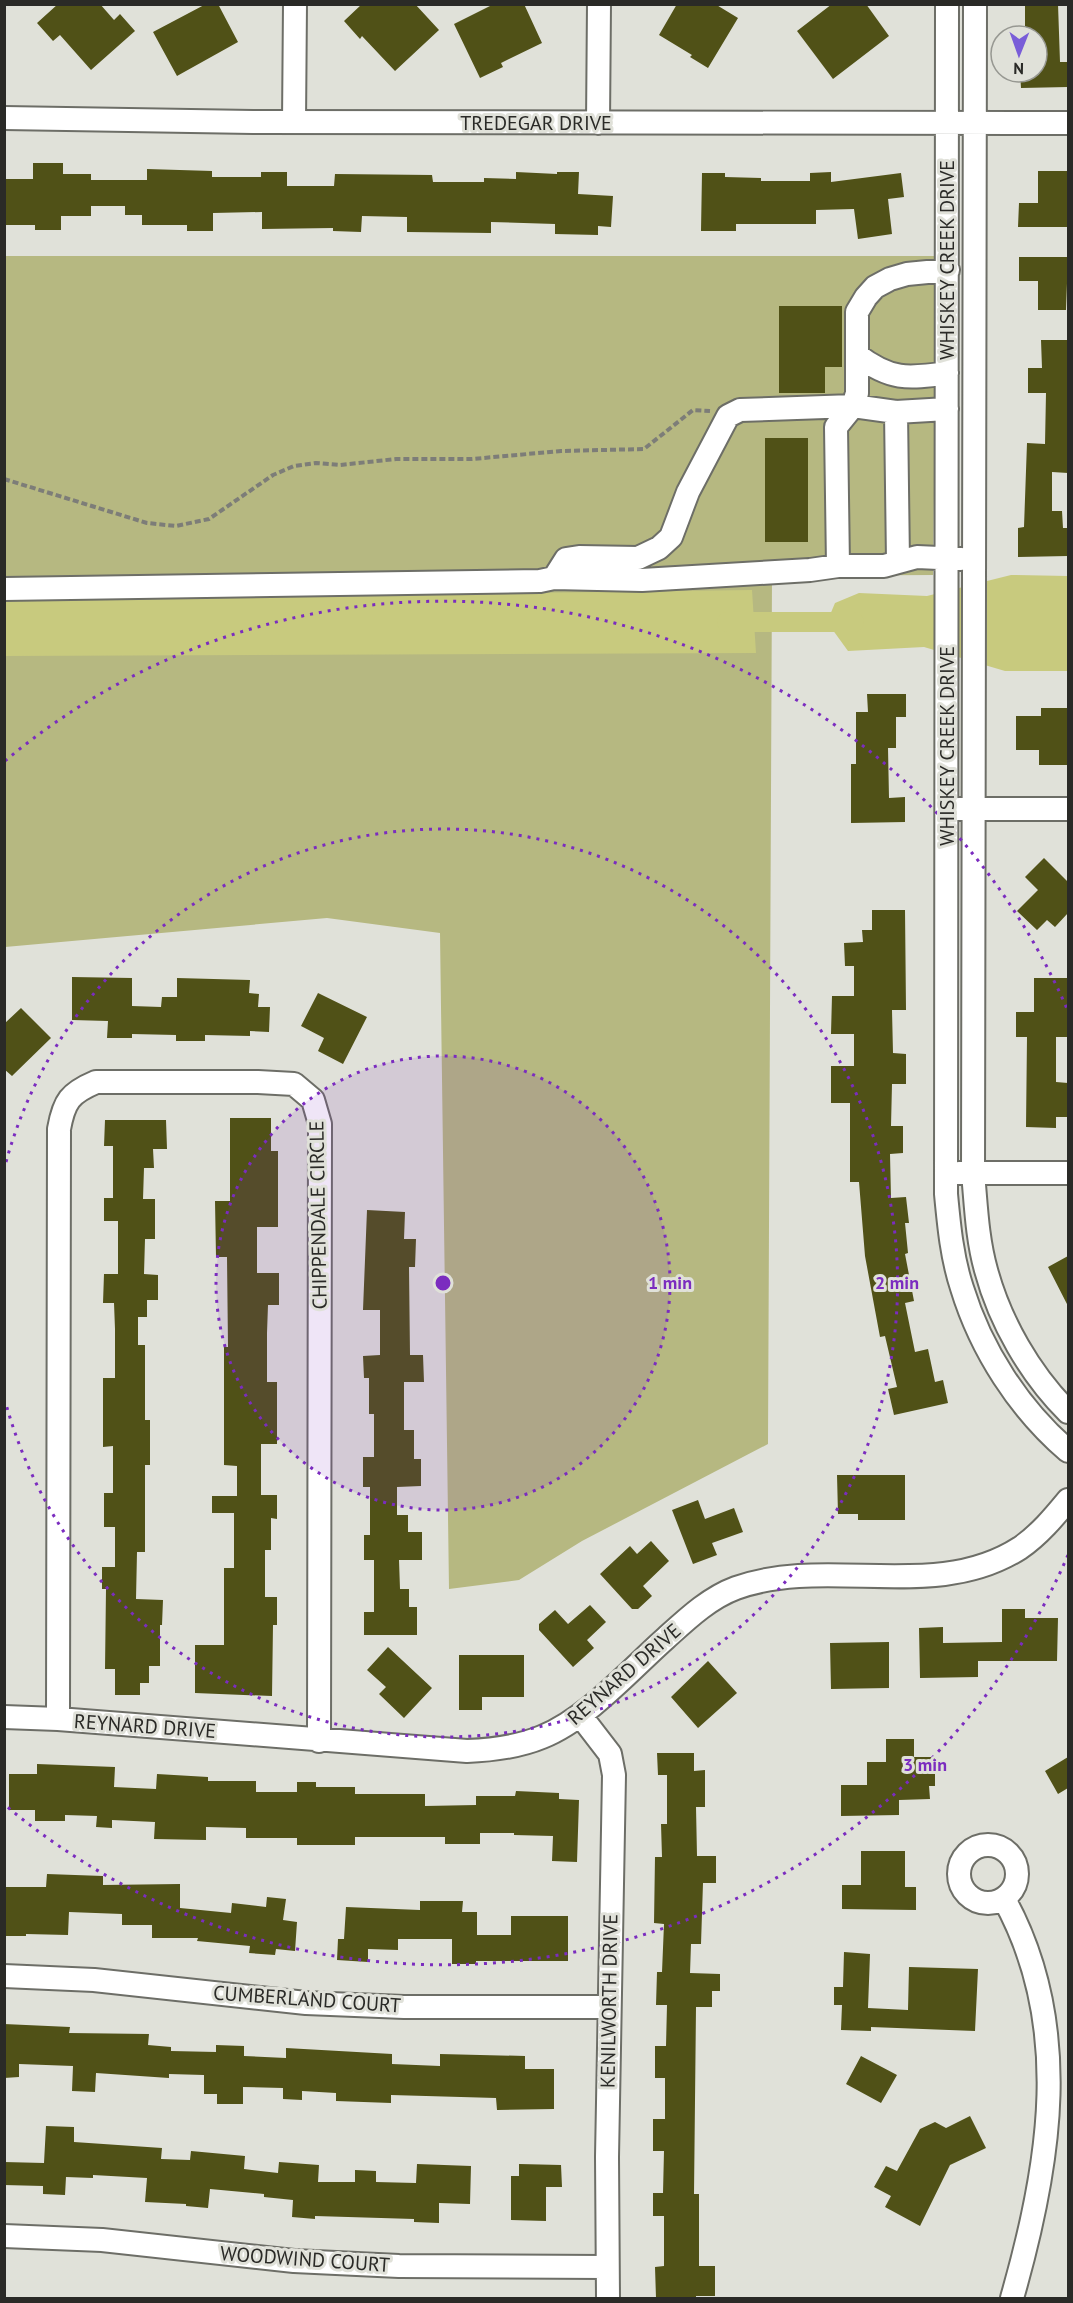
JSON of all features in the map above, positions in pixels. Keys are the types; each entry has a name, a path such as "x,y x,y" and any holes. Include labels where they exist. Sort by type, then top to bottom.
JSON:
{"street":[{"path":"294,122 295,4"},
{"path":"598,123 599,4"},
{"name":"WHISKEY CREEK DRIVE","path":"947,4 946,1173 951,1242 962,1288 980,1334 1017,1396 1068,1451"},
{"name":"WHISKEY CREEK DRIVE","path":"975,4 973,1173 977,1222 986,1269 1000,1310 1031,1368 1068,1412"},
{"name":"TREDEGAR DRIVE","path":"4,118 294,122 1068,123"},
{"path":"838,566 836,427 853,406 856,393 857,312 875,287 890,279 907,274 948,270"},
{"path":"857,355 886,373 920,377 947,373"},
{"path":"554,578 566,559 579,557 638,558 659,548 671,537 688,492 728,416 735,412 853,406 896,412 947,409"},
{"path":"896,412 898,562"},
{"path":"4,589 519,581 554,578 642,580 810,570 838,566 884,566 917,557 947,567 975,567"},
{"path":"947,810 1068,809"},
{"name":"CHIPPENDALE CIRCLE","path":"58,1719 59,1129 63,1107 77,1091 96,1082 294,1084 313,1100 320,1124 319,1741"},
{"path":"946,1173 1068,1173"},
{"name":"REYNARD DRIVE","path":"4,1717 58,1719 467,1752 494,1750 543,1736 580,1715 685,1621 708,1603 734,1589 785,1577 810,1575 923,1576 976,1568 1021,1547 1039,1532 1068,1500"},
{"name":"KENILWORTH DRIVE","path":"580,1715 610,1754 614,1775 606,2267 608,2298"},
{"path":"1004,1899 1025,1930 1039,1960 1063,2054 1054,2136 1016,2298"},
{"name":"CUMBERLAND COURT","path":"4,1976 94,1980 317,2003 404,2007 609,2007"},
{"name":"WOODWIND COURT","path":"4,2236 102,2240 294,2261 399,2266 606,2267"}],"path":[{"path":"4,479 147,523 176,526 209,519 273,475 294,466 316,463 340,465 396,459 472,459 561,451 644,449 693,410 735,412"}],"shaded area":[{"path":"5,256 937,256 933,575 772,576 768,1444 582,1541 519,1580 449,1589 440,933 327,918 5,947"},
{"path":"1011,575 1068,576 1068,671 1005,671 924,647 848,651 827,622 835,603 859,593 927,596"},
{"path":"752,590 756,653 5,656 4,600"}],"building":[{"path":"58,4 100,4 114,20 120,14 135,31 91,70 60,35 53,41 37,23"},
{"path":"206,4 218,4 238,42 177,76 153,32"},
{"path":"362,4 415,4 439,30 395,71 362,36 360,39 344,21"},
{"path":"494,4 524,4 542,43 501,63 503,67 480,78 454,24"},
{"path":"677,4 715,4 738,18 708,68 690,57 692,55 659,35"},
{"path":"832,4 866,4 889,36 833,79 797,31"},
{"path":"1025,4 1058,4 1060,62 1068,62 1068,87 1021,88 1021,84 1049,84 1049,24 1025,24"},
{"path":"33,163 63,163 63,174 91,174 91,180 147,180 147,169 212,171 212,177 261,177 261,172 287,172 287,186 334,186 335,174 432,175 433,182 484,182 484,178 516,179 516,172 557,174 557,172 579,172 578,194 613,196 611,227 598,226 598,235 555,234 555,224 491,222 491,233 407,232 407,217 362,216 361,232 333,231 333,228 262,229 262,212 213,213 213,231 187,231 187,225 142,225 142,215 125,215 125,206 91,206 91,216 61,216 61,230 35,230 35,225 4,225 4,179 33,179"},
{"path":"1038,171 1068,171 1068,227 1018,227 1019,203 1038,203"},
{"path":"831,172 831,182 901,173 904,197 888,199 892,234 858,239 854,209 816,210 816,224 736,224 736,231 701,231 702,173 725,173 725,177 761,178 761,181 810,181 810,173"},
{"path":"1019,257 1068,257 1066,310 1038,310 1038,281 1019,281"},
{"path":"779,306 842,306 842,367 825,367 825,393 779,393"},
{"path":"1041,340 1068,340 1068,473 1052,472 1052,511 1062,511 1063,528 1068,528 1068,556 1018,557 1018,528 1024,527 1027,443 1045,444 1046,393 1028,393 1028,368 1042,368"},
{"path":"765,438 808,438 808,542 765,542"},
{"path":"867,694 906,694 906,717 896,717 896,748 888,748 889,798 905,797 905,822 851,823 851,764 856,764 856,712 868,712"},
{"path":"1041,708 1068,708 1068,765 1039,765 1039,750 1016,750 1016,716 1041,716"},
{"path":"1044,858 1068,882 1068,913 1055,927 1047,920 1037,930 1017,911 1038,890 1025,877"},
{"path":"872,910 905,910 906,1010 892,1010 893,1053 906,1054 906,1084 892,1084 891,1126 903,1126 903,1153 890,1154 891,1198 906,1197 909,1223 905,1223 908,1253 905,1254 914,1301 905,1303 915,1352 928,1349 935,1382 943,1380 948,1403 894,1415 888,1389 897,1387 885,1336 880,1337 865,1256 859,1182 850,1182 850,1103 831,1103 831,1066 854,1066 854,1034 831,1034 832,996 854,996 854,966 845,966 844,943 863,942 862,930 872,930"},
{"path":"72,977 132,978 132,1006 161,1007 162,997 177,997 177,978 250,980 249,993 259,994 258,1007 270,1007 269,1032 250,1031 250,1036 205,1035 205,1041 176,1041 176,1035 132,1034 132,1038 107,1038 108,1021 72,1020"},
{"path":"1034,978 1068,978 1068,1037 1056,1037 1056,1082 1068,1083 1068,1117 1056,1117 1056,1128 1026,1127 1027,1037 1016,1037 1016,1012 1034,1012"},
{"path":"318,993 367,1017 343,1064 318,1051 324,1038 301,1026"},
{"path":"21,1008 51,1038 12,1076 4,1069 4,1024"},
{"path":"230,1118 271,1118 271,1151 278,1151 278,1227 257,1227 257,1273 279,1273 279,1305 268,1305 267,1333 267,1382 277,1382 277,1444 261,1444 261,1495 277,1495 277,1519 271,1518 271,1550 265,1550 265,1597 277,1597 277,1625 273,1625 272,1696 195,1693 195,1645 224,1645 224,1568 234,1568 234,1513 212,1513 212,1496 237,1496 237,1466 224,1465 224,1347 228,1347 227,1257 216,1257 215,1201 230,1201"},
{"path":"105,1120 166,1120 167,1149 153,1149 154,1168 144,1168 143,1199 155,1199 155,1239 145,1239 144,1274 158,1275 158,1300 147,1300 147,1317 138,1317 138,1345 145,1345 145,1420 150,1420 150,1465 145,1465 145,1552 137,1552 136,1599 163,1600 162,1625 160,1625 160,1666 149,1666 149,1683 140,1683 140,1695 115,1695 115,1669 105,1669 106,1589 102,1589 102,1567 115,1567 115,1527 104,1527 104,1493 113,1493 113,1446 103,1447 103,1378 115,1378 115,1329 114,1303 103,1303 104,1274 118,1274 118,1221 104,1221 104,1198 113,1198 113,1146 104,1146"},
{"path":"367,1210 405,1212 404,1239 416,1239 415,1267 409,1267 410,1355 423,1355 424,1382 404,1382 404,1430 414,1430 414,1459 421,1459 421,1486 397,1487 397,1515 408,1515 408,1532 422,1532 422,1560 399,1560 400,1589 409,1589 409,1607 417,1607 417,1635 364,1635 364,1612 374,1612 374,1560 364,1560 364,1535 370,1535 370,1487 363,1487 363,1457 374,1457 374,1414 369,1414 369,1378 364,1378 363,1356 380,1355 380,1310 363,1310"},
{"path":"1068,1256 1068,1306 1048,1267"},
{"path":"837,1475 905,1475 905,1520 858,1520 858,1514 838,1514"},
{"path":"698,1500 705,1519 734,1508 743,1532 712,1543 717,1555 693,1564 672,1510"},
{"path":"651,1541 669,1561 643,1586 652,1596 638,1609 632,1609 600,1574 630,1546 637,1554"},
{"path":"590,1605 606,1622 587,1640 594,1648 573,1667 539,1630 539,1624 555,1610 568,1624"},
{"path":"1002,1609 1025,1609 1025,1618 1058,1618 1057,1661 978,1661 978,1677 920,1678 919,1628 943,1627 943,1643 1002,1642"},
{"path":"889,1642 889,1688 831,1689 830,1643"},
{"path":"388,1647 432,1688 404,1718 379,1694 386,1687 367,1670"},
{"path":"459,1655 524,1655 524,1697 482,1697 482,1710 459,1710"},
{"path":"708,1661 737,1693 698,1728 671,1697"},
{"path":"886,1739 914,1739 914,1757 935,1757 935,1786 929,1786 930,1799 899,1800 899,1815 841,1816 841,1785 867,1785 867,1762 886,1762"},
{"path":"657,1753 694,1753 694,1771 705,1770 705,1807 696,1807 697,1856 716,1856 716,1883 703,1883 701,1944 691,1944 690,1973 720,1974 720,1991 712,1991 712,2007 696,2007 694,2194 699,2194 699,2266 715,2266 715,2296 696,2296 696,2298 656,2298 655,2267 664,2266 664,2216 653,2216 653,2193 663,2193 664,2151 653,2151 653,2119 665,2119 665,2078 655,2078 655,2046 666,2046 667,2005 656,2005 657,1972 662,1972 664,1924 654,1923 655,1857 662,1857 661,1824 667,1824 667,1775 658,1775"},
{"path":"1068,1757 1068,1788 1058,1794 1045,1771"},
{"path":"37,1764 115,1767 114,1787 156,1789 157,1774 208,1777 208,1781 256,1781 256,1792 297,1792 297,1782 316,1782 316,1787 355,1787 355,1794 425,1794 425,1806 476,1805 476,1796 515,1796 516,1791 559,1793 559,1799 579,1800 577,1862 552,1861 553,1836 514,1835 514,1833 480,1833 480,1844 445,1844 445,1837 355,1837 355,1845 297,1845 297,1838 246,1838 246,1828 206,1827 206,1840 154,1839 155,1822 112,1820 112,1828 96,1827 97,1816 65,1815 65,1821 35,1821 35,1810 9,1810 9,1774 37,1774"},
{"path":"861,1851 905,1851 905,1887 916,1887 916,1910 842,1909 842,1885 861,1885"},
{"path":"47,1874 103,1876 103,1885 180,1884 180,1908 231,1913 232,1903 266,1907 267,1897 286,1899 283,1920 297,1922 295,1951 276,1949 275,1955 249,1953 250,1946 197,1941 198,1938 152,1938 152,1925 122,1925 122,1914 69,1912 68,1935 4,1936 4,1887 46,1887"},
{"path":"420,1901 463,1901 462,1912 477,1912 477,1935 511,1935 511,1916 568,1916 568,1961 476,1961 476,1964 452,1964 452,1939 398,1939 398,1950 368,1949 368,1962 337,1960 338,1939 344,1939 346,1907 420,1910"},
{"path":"844,1952 870,1954 868,2008 908,2010 909,1967 978,1969 975,2031 871,2027 871,2031 841,2030 842,2005 834,2005 834,1987 843,1987"},
{"path":"4,2024 70,2027 69,2033 149,2034 148,2045 171,2047 171,2051 216,2052 216,2045 244,2046 244,2056 286,2058 286,2048 392,2054 392,2064 440,2066 440,2054 525,2056 525,2069 554,2069 554,2109 497,2110 496,2098 391,2095 391,2103 336,2101 336,2093 302,2091 302,2100 283,2099 283,2088 243,2087 243,2104 217,2104 217,2094 204,2094 204,2075 169,2074 169,2078 96,2073 95,2092 72,2091 73,2066 19,2064 19,2077 4,2078"},
{"path":"861,2056 897,2075 881,2103 846,2084"},
{"path":"970,2116 986,2148 950,2165 920,2226 885,2207 891,2196 874,2187 886,2166 897,2171 920,2129 935,2122 946,2128"},
{"path":"46,2126 74,2127 74,2142 162,2148 161,2159 190,2160 191,2151 245,2156 244,2169 278,2173 279,2162 319,2165 318,2182 355,2182 355,2170 376,2171 376,2182 416,2183 417,2164 471,2166 470,2204 439,2203 439,2223 414,2222 414,2219 315,2216 315,2219 292,2217 293,2200 264,2197 264,2194 210,2189 208,2208 186,2206 186,2204 145,2202 147,2178 93,2175 93,2178 66,2177 65,2195 43,2194 43,2186 4,2185 4,2162 44,2163"},
{"path":"519,2164 561,2165 562,2187 546,2187 546,2221 511,2220 511,2176 519,2176"}],"waterway":[{"path":"727,622 854,622"}]}
